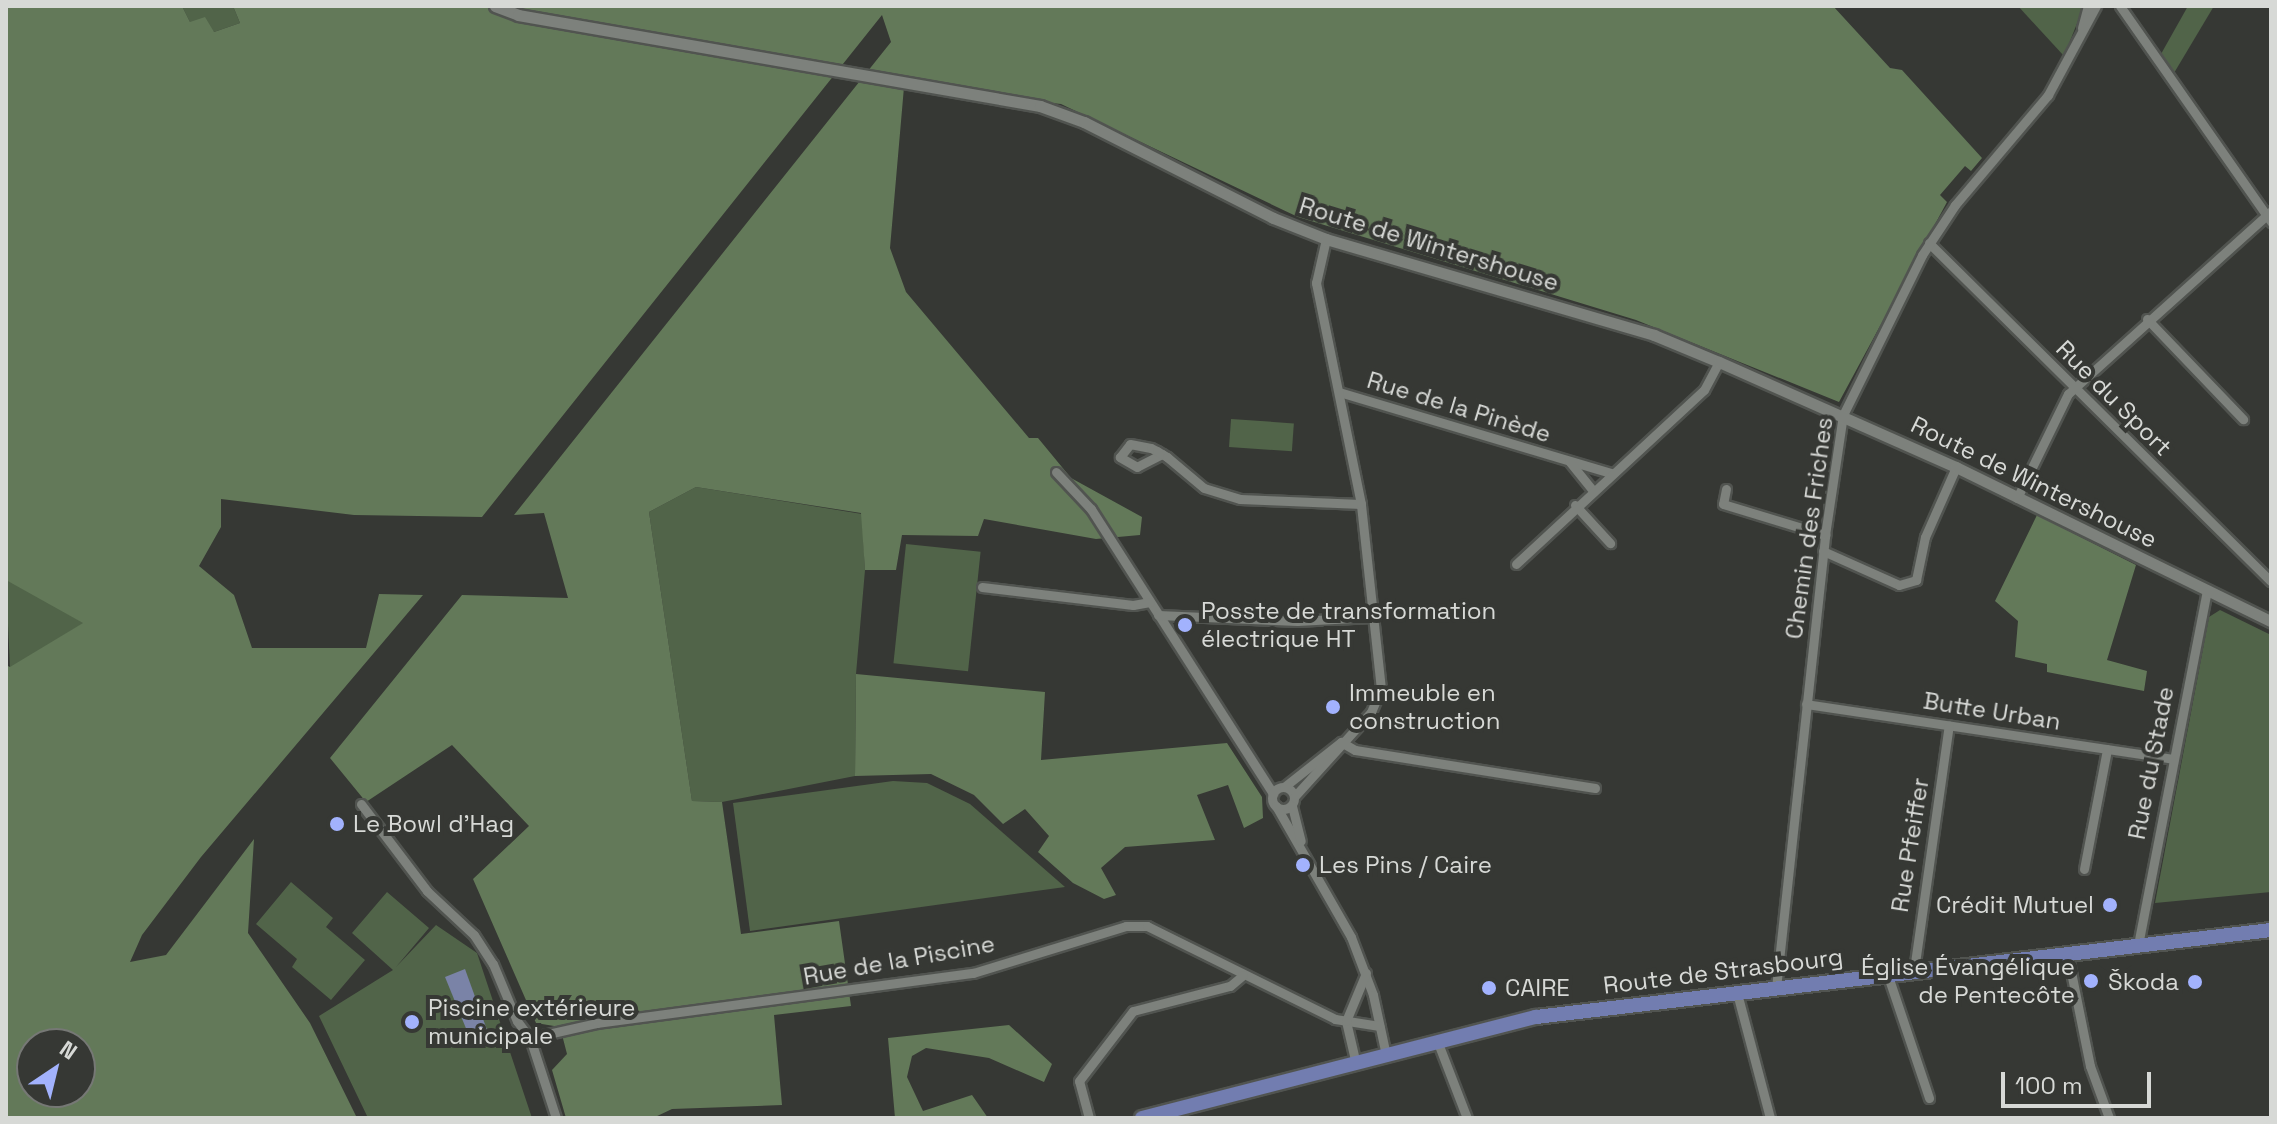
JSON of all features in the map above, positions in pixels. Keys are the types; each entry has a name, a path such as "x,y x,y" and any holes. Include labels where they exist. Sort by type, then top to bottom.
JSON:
{"main road":[{"name":"Route de Strasbourg","path":"1142,1118 1536,1017 1887,973 2271,930"}],"street":[{"name":"Route de Wintershouse","path":"495,6 518,15 1040,106 1084,122 1273,218 1326,239 1654,335 1719,362 1956,467 2271,621"},
{"name":"Chemin des Friches","path":"2075,46 2088,6"},
{"name":"Chemin des Friches","path":"1776,988 1823,551 1843,415 1929,243 2048,95 2096,6"},
{"path":"2112,6 2130,21"},
{"path":"2017,498 2075,388 2147,319 2269,216 2120,6"},
{"path":"1276,806 1293,801 1344,738 1375,706 1381,689 1361,504 1316,283 1326,239"},
{"name":"Rue du Sport","path":"1929,243 2271,581"},
{"path":"2147,319 2243,419"},
{"path":"1516,564 1592,489 1704,390 1719,362"},
{"name":"Rue de la Pinède","path":"1339,392 1611,473"},
{"path":"1162,454 1220,494 1273,503 1361,504"},
{"name":"Rue de la Pinède","path":"1569,461 1592,489"},
{"path":"1823,551 1899,585 1916,580 1925,537 1956,467"},
{"path":"1056,472 1091,509 1252,766 1293,801 1307,856"},
{"path":"1726,489 1723,504 1825,535"},
{"path":"1575,505 1610,543"},
{"path":"982,587 1133,605 1150,602"},
{"name":"Rue du Stade","path":"2138,945 2207,590"},
{"path":"1158,615 1297,621 1372,617"},
{"name":"Butte Urban","path":"1806,704 2172,759"},
{"name":"Rue Pfeiffer","path":"1914,970 1949,725"},
{"path":"1344,738 1383,754 1595,788"},
{"path":"1344,738 1279,789 1276,806 1307,856 1366,973 1386,1055"},
{"path":"2084,869 2107,749"},
{"path":"361,804 427,891 474,935 530,1038 556,1118"},
{"name":"Rue de la Piscine","path":"530,1038 597,1023 973,973 1126,926 1147,926 1243,975 1346,1021 1379,1026"},
{"path":"2067,952 2090,1066 2109,1118"},
{"path":"1356,1064 1346,1021 1366,973"},
{"path":"1887,973 1929,1098"},
{"path":"1089,1118 1079,1081 1133,1011 1230,986 1243,975"},
{"path":"1737,993 1770,1118"},
{"path":"1438,1043 1467,1118"}],"green space":[{"path":"6,6 182,6 190,22 205,17 214,32 240,23 233,6 1833,6 1890,68 1902,70 1982,158 1971,171 1965,166 1940,195 1947,202 1839,402 1636,320 1298,217 1061,104 904,87 890,248 906,292 1029,438 1038,438 1071,478 1142,517 1140,535 1096,539 984,519 978,536 902,535 896,570 865,570 861,513 696,487 649,512 692,801 722,802 741,934 839,921 851,1006 774,1015 782,1105 672,1109 653,1118 566,1118 552,1070 567,1054 560,1027 536,1023 473,879 529,826 452,745 366,802 330,758 462,595 568,598 544,513 514,515 891,42 882,15 482,517 354,515 221,499 221,527 199,566 234,595 252,648 366,648 379,594 423,595 201,857 142,935 130,962 166,955 254,839 248,933 310,1023 357,1118 6,1118 6,665 10,667 83,623 6,580"},
{"path":"182,6 233,6 240,23 214,32 190,22"},
{"path":"2018,6 2084,6 2064,56"},
{"path":"2188,6 2214,6 2174,73 2161,54"},
{"path":"1231,419 1294,423 1292,451 1229,447"},
{"path":"696,487 862,514 865,570 856,674 855,776 722,802 692,801 649,512"},
{"path":"2037,515 2136,565 2107,660 2147,671 2144,691 2047,672 2047,664 2015,657 2018,621 1995,601"},
{"path":"906,544 981,552 968,671 893,663"},
{"path":"6,580 14,583 84,623 10,668"},
{"path":"2220,610 2271,635 2271,892 2155,903 2209,617"},
{"path":"856,674 1045,692 1041,760 1227,743 1262,797 1263,818 1244,828 1228,785 1197,795 1215,840 1125,847 1101,868 1116,895 1104,899 1073,883 1038,852 1049,836 1025,809 1003,824 974,795 931,774 855,776"},
{"path":"893,781 927,783 970,804 1065,887 750,931 733,803"},
{"path":"291,882 333,918 326,927 365,960 331,1000 292,967 297,959 256,924"},
{"name":"Piscine extérieure municipale","path":"387,892 429,928 396,967 436,925 477,953 532,1118 368,1118 319,1016 393,970 352,933"},
{"path":"1009,1025 1052,1064 1044,1082 989,1058 926,1048 912,1056 907,1077 923,1111 972,1095 988,1118 895,1118 888,1038"}],"water":[{"path":"465,969 491,1041 474,1048 445,977"}],"place":[{"name":"Posste de transformation électrique HT","path":"1185,625"},
{"name":"Immeuble en construction","path":"1333,707"},
{"name":"Le Bowl d'Hag","path":"337,824"},
{"name":"Les Pins / Caire","path":"1303,865"},
{"name":"Crédit Mutuel","path":"2110,905"},
{"name":"Église Évangélique de Pentecôte","path":"2091,981"},
{"name":"Škoda","path":"2195,982"},
{"name":"CAIRE","path":"1489,988"},
{"name":"Piscine extérieure municipale","path":"412,1022"}]}
